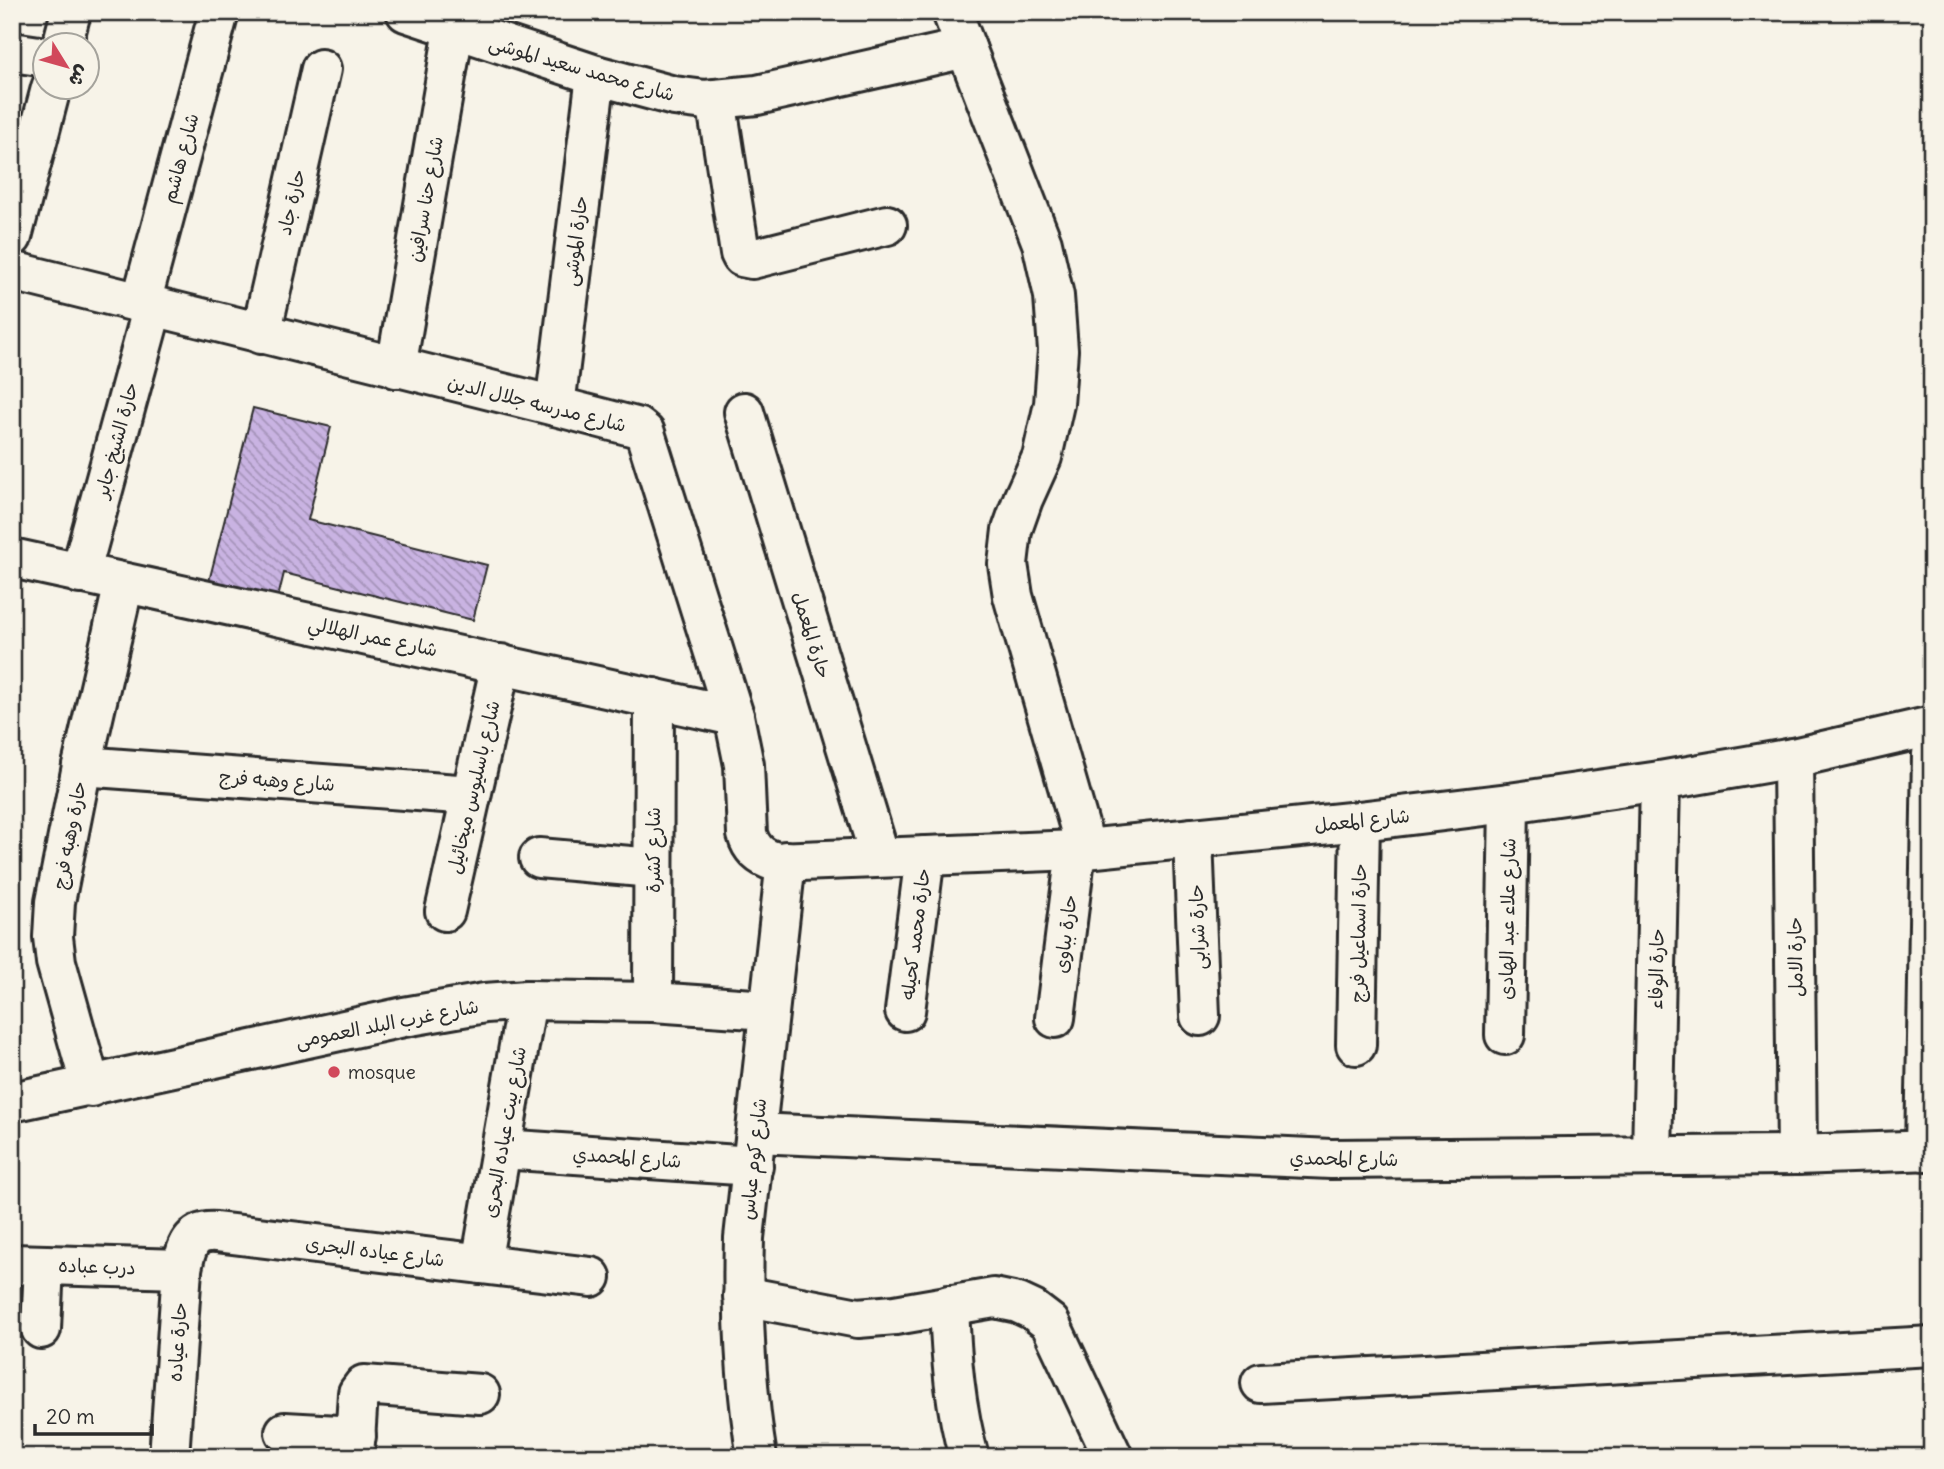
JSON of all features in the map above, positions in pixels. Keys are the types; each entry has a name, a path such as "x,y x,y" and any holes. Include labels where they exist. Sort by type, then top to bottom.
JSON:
{"street":[{"path":"66,32 71,12"},
{"name":"شارع هاشم","path":"147,304 219,12"},
{"path":"952,12 1042,243 1054,296 1058,350 1054,404 1042,457 1012,530 1008,564 1013,596 1081,849"},
{"name":"شارع محمد سعيد الموشى","path":"429,18 596,75 674,96 716,99 757,96 966,48"},
{"name":"شارع حنا سرافين","path":"396,368 429,18"},
{"path":"12,52 32,55"},
{"name":"حارة جاد","path":"261,334 321,69"},
{"name":"حارة الموشى","path":"555,406 596,75"},
{"path":"716,99 742,257 752,259 887,225"},
{"path":"12,237 47,102"},
{"name":"شارع مدرسه جلال الدين","path":"12,271 639,428 645,433 734,716 744,765 747,834 750,844 765,859 786,861"},
{"name":"حارة الشيخ جابر","path":"80,574 147,304"},
{"name":"حارة المعمل","path":"744,412 880,857"},
{"name":"شارع عمر الهلالي","path":"12,558 734,716"},
{"name":"حارة وهبه فرج","path":"91,1087 56,962 53,937 55,902 82,766 124,583"},
{"name":"شارع باسليوس ميخائيل","path":"445,911 500,664"},
{"name":"شارع كشرة","path":"653,1002 654,698"},
{"name":"شارع المعمل","path":"786,861 1081,849 1360,821 1660,781 1793,758 1932,726"},
{"path":"1929,1151 1932,754"},
{"name":"حارة الامل","path":"1793,758 1797,1156"},
{"name":"شارع وهبه فرج","path":"82,766 471,795"},
{"name":"حارة الوفاء","path":"1652,1156 1660,781"},
{"name":"شارع علاء عبد الهادى","path":"1505,1035 1509,803"},
{"name":"حارة اسماعيل فرج","path":"1356,1045 1360,821"},
{"name":"حارة شرابى","path":"1193,838 1200,1016"},
{"name":"حارة بباوى","path":"1055,1018 1081,849"},
{"name":"حارة محمد كحيله","path":"905,1011 925,856"},
{"path":"539,858 653,868"},
{"name":"شارع كوم عباس","path":"757,1457 746,1376 744,1238 786,861"},
{"name":"شارع غرب البلد العمومى","path":"12,1102 444,1009 527,1000 653,1002 768,1010"},
{"name":"شارع بيت عياده البحرى","path":"481,1264 527,1000"},
{"name":"شارع المحمدي","path":"501,1149 754,1149 1331,1159 1797,1156 1929,1151"},
{"name":"شارع عياده البحرى","path":"182,1269 188,1243 200,1233 208,1232 592,1277"},
{"path":"28,1264 41,1329"},
{"name":"درب عباده","path":"28,1264 182,1269"},
{"name":"حارة عياده","path":"169,1457 182,1269"},
{"path":"743,1296 858,1318 895,1315 994,1298 1018,1303 1050,1322 1113,1457"},
{"path":"949,1306 951,1369 960,1424 969,1457"},
{"path":"1261,1382 1932,1346"},
{"path":"285,1432 355,1446 358,1393 364,1385 480,1394"}],"building":[{"path":"253,408 331,427 308,520 487,565 473,620 284,573 275,610 206,593"}],"place":[{"name":"mosque","path":"334,1072"}]}
